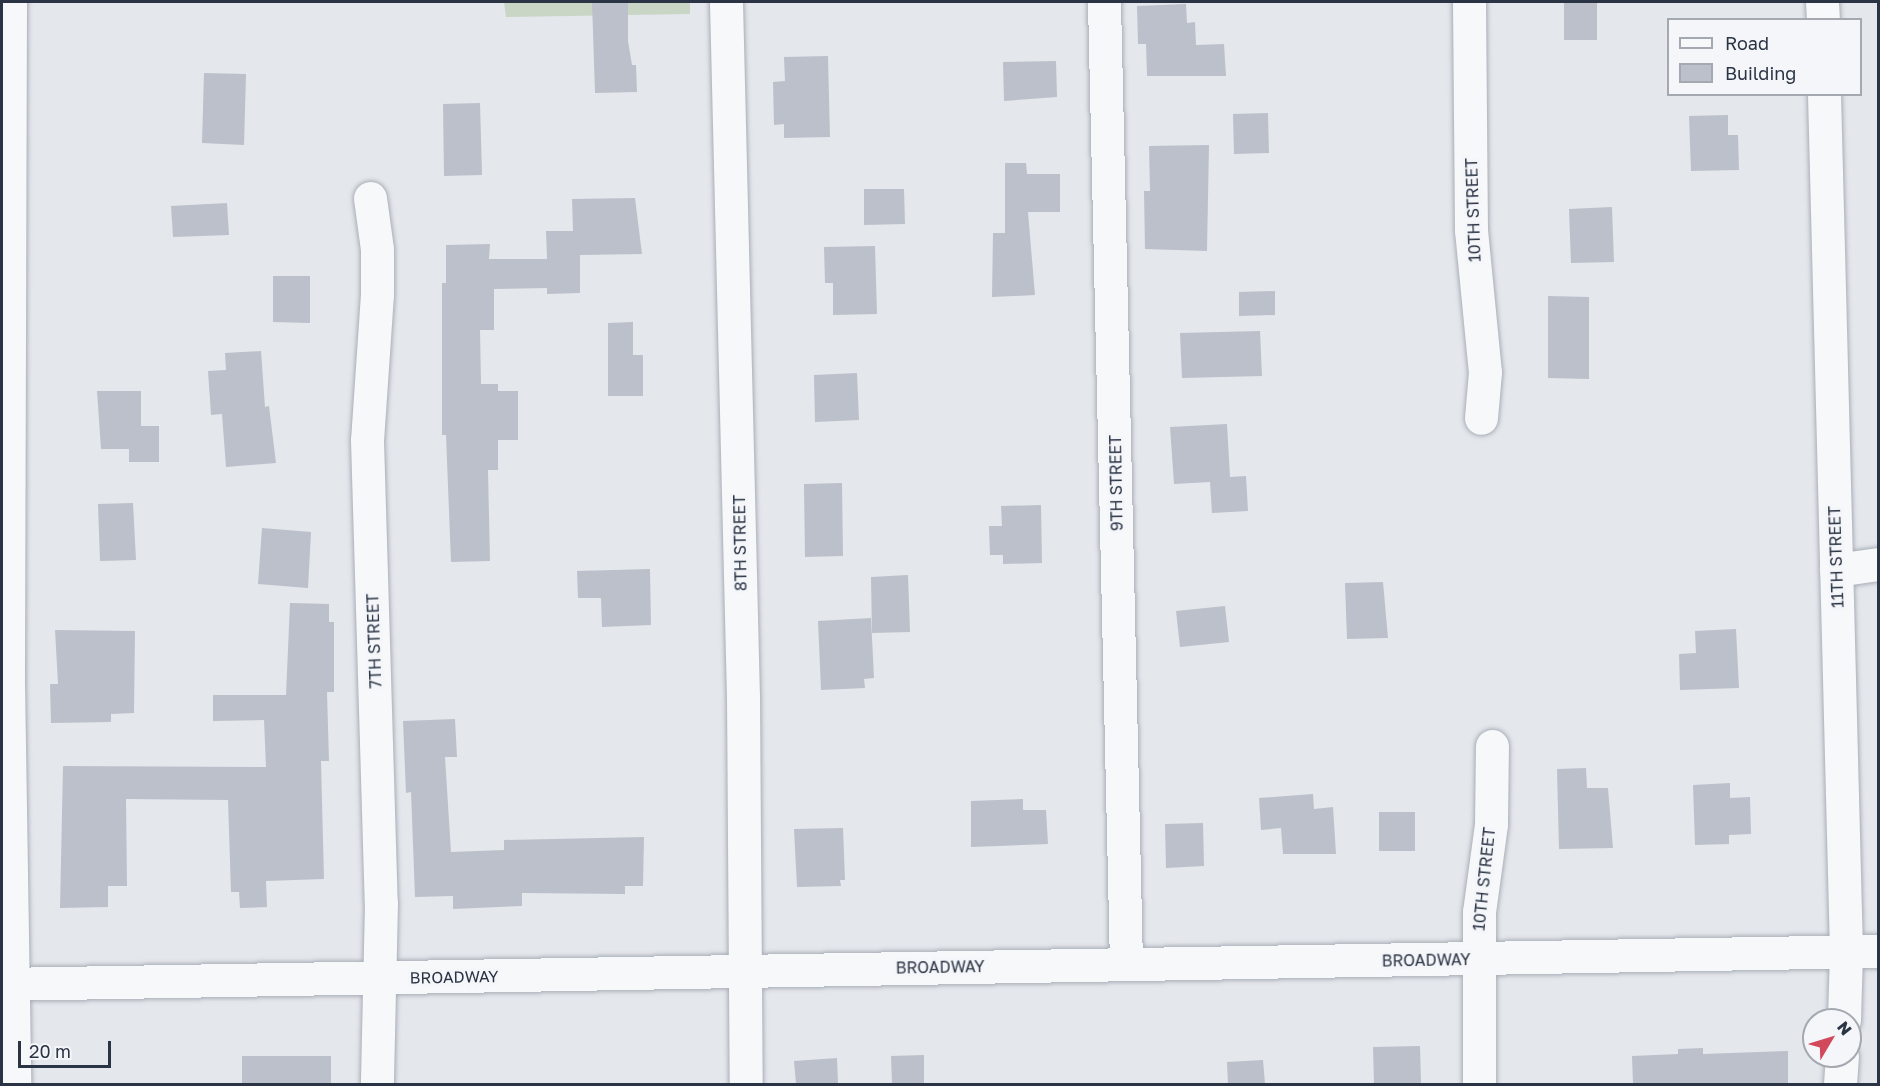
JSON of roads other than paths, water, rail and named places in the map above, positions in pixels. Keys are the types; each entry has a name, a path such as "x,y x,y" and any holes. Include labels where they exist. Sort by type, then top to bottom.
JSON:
{"street":[{"path":"10,2 7,984 14,1084"},
{"name":"8TH STREET","path":"726,2 743,684 746,1084"},
{"name":"9TH STREET","path":"1104,2 1126,964"},
{"name":"10TH STREET","path":"1469,2 1471,230 1485,372 1481,418"},
{"path":"1822,2 1823,18"},
{"name":"11TH STREET","path":"1824,96 1846,952 1844,1008"},
{"name":"7TH STREET","path":"370,198 377,260 367,440 381,903 377,1084"},
{"path":"1836,570 1878,564"},
{"name":"10TH STREET","path":"1479,1084 1478,959 1491,824 1492,746"},
{"name":"BROADWAY","path":"7,984 378,979 745,969 1878,951"},
{"path":"1840,1084 1841,1068"}]}
